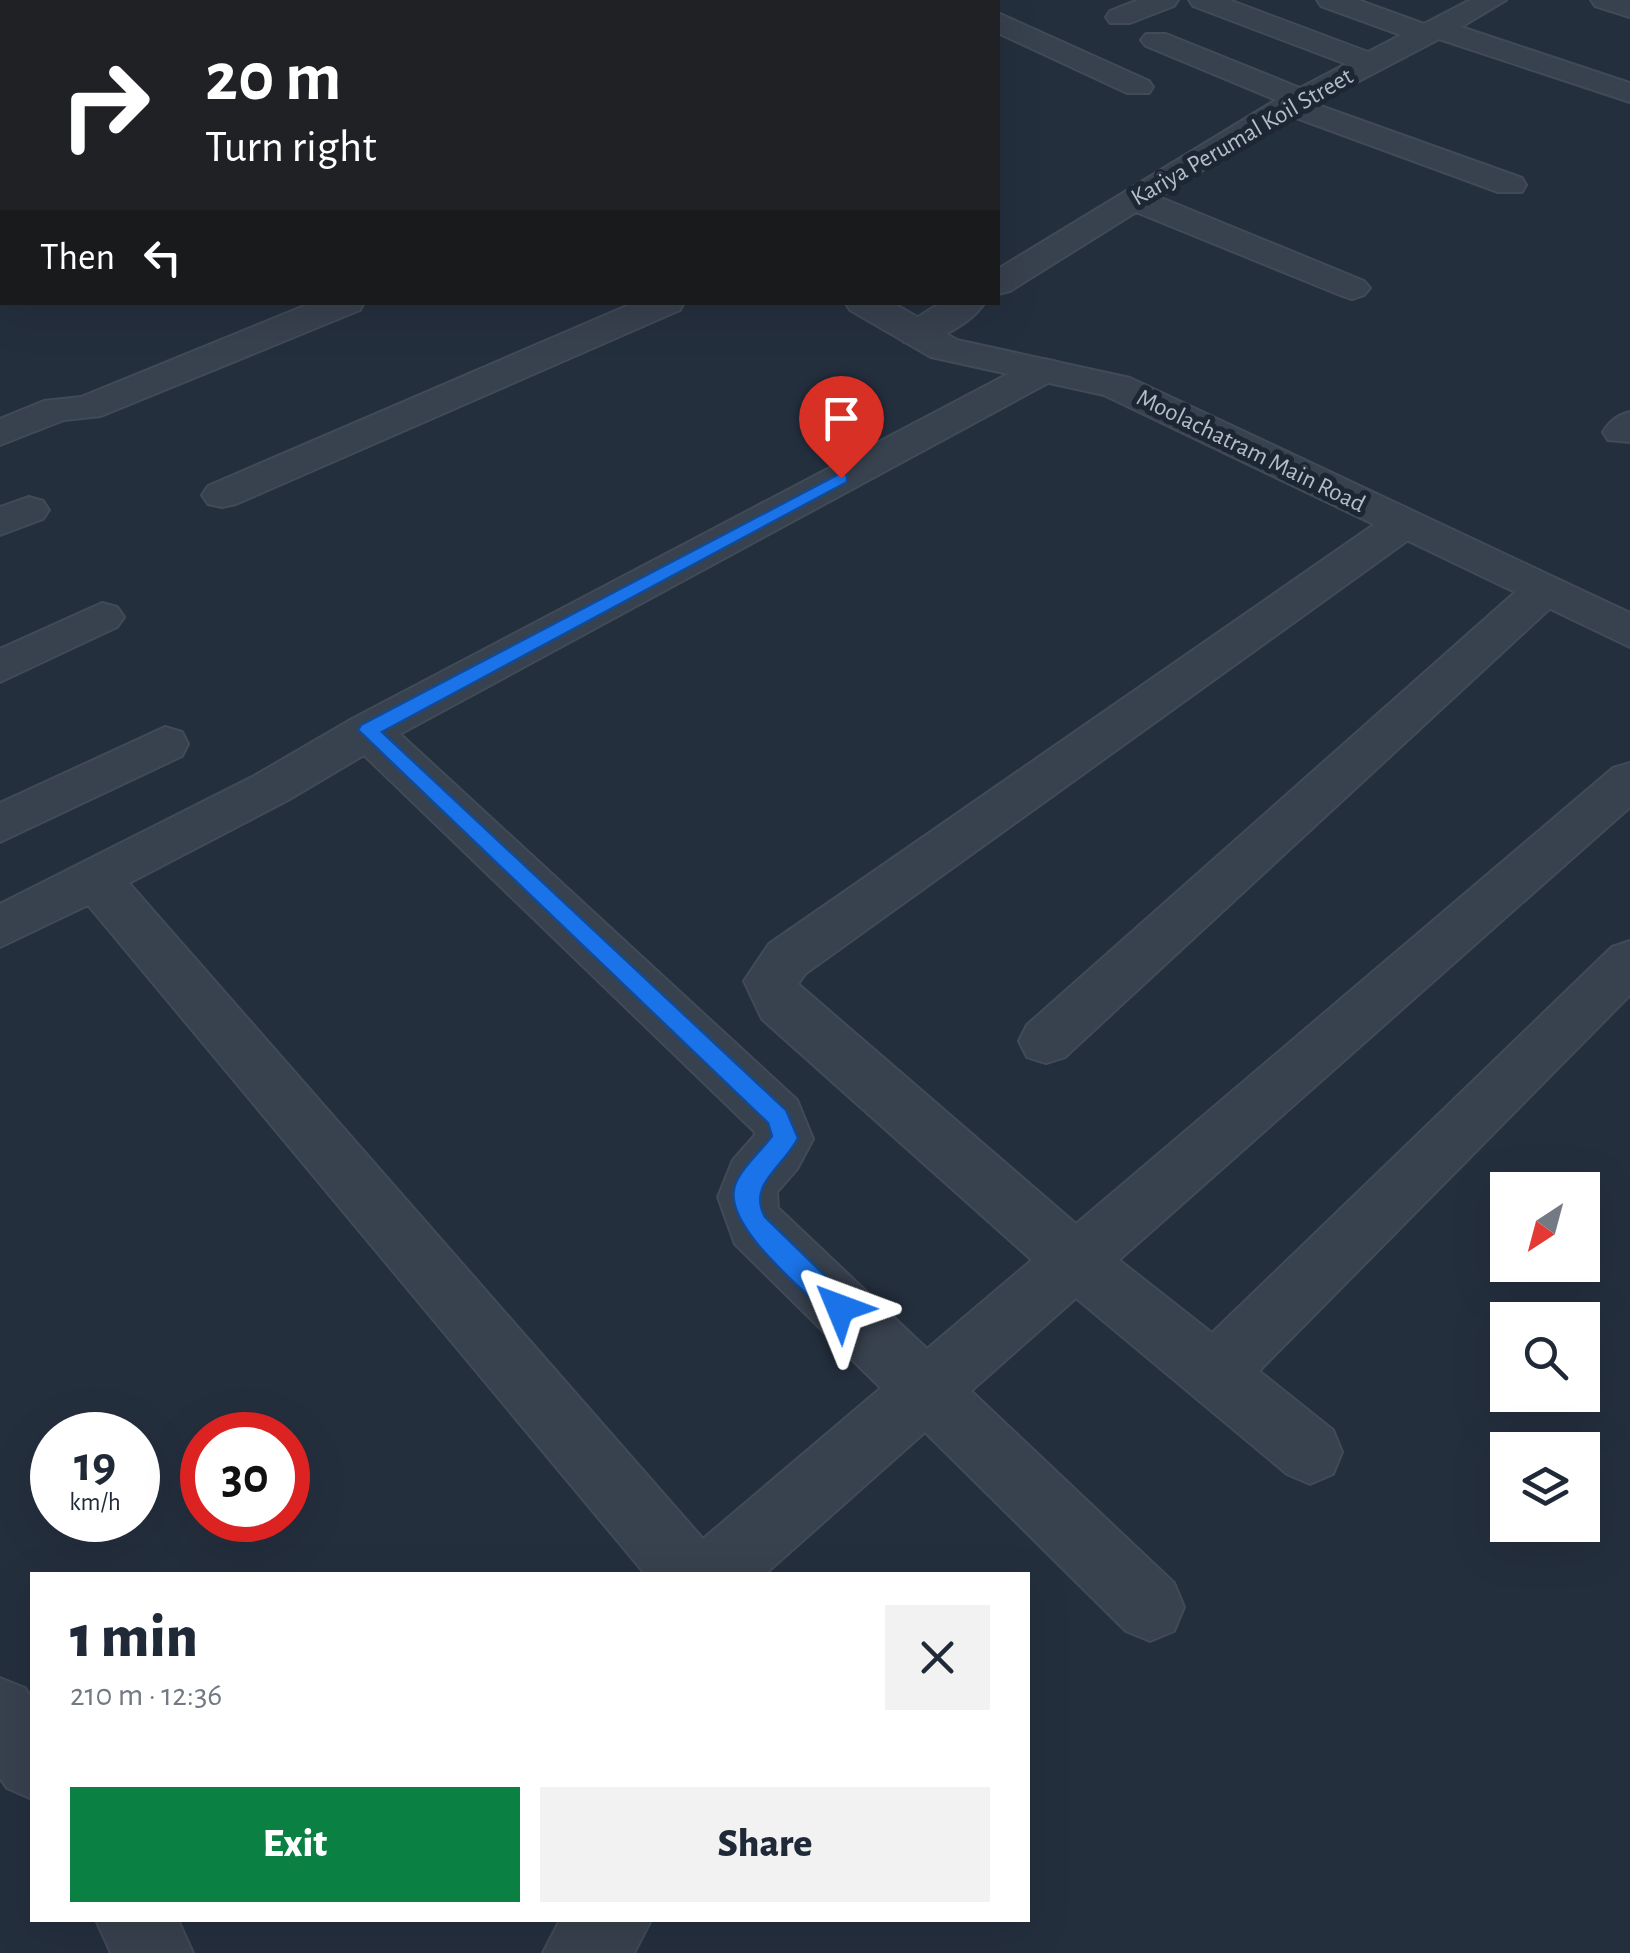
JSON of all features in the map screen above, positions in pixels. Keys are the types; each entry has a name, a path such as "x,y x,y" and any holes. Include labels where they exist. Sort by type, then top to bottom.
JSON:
{"street":[{"path":"1120,17 1164,0"},
{"path":"1203,0 1370,63"},
{"path":"1332,0 1630,93"},
{"name":"Kariya Perumal Koil Street","path":"1000,283 1296,102 1492,0"},
{"path":"1605,0 1630,8"},
{"path":"1000,23 1138,87"},
{"path":"1156,40 1296,102 1510,185"},
{"path":"1134,199 1352,288"},
{"path":"0,433 58,409 87,408 340,305"},
{"path":"222,496 660,305"},
{"name":"Moolachatram Main Road","path":"868,305 917,334 976,358 1116,386 1630,632"},
{"path":"917,334 963,305"},
{"path":"0,927 272,788 368,730 1044,370"},
{"path":"1310,1452 1076,1261 780,1004 770,982 787,959 1403,524"},
{"path":"1046,1041 1544,590"},
{"path":"0,667 102,617"},
{"path":"368,730 778,1117 786,1138 746,1187 744,1204 756,1225 1150,1607"},
{"path":"0,824 165,744"},
{"path":"716,1572 1630,780"},
{"path":"94,876 687,1572"},
{"path":"1214,1372 1630,962"},
{"path":"0,1713 30,1760"},
{"path":"135,1922 155,1953"},
{"path":"581,1953 611,1922"}],"route":[{"path":"840,1308 756,1225 744,1204 746,1187 777,1154 786,1138 778,1117 368,730 841,478"}]}
